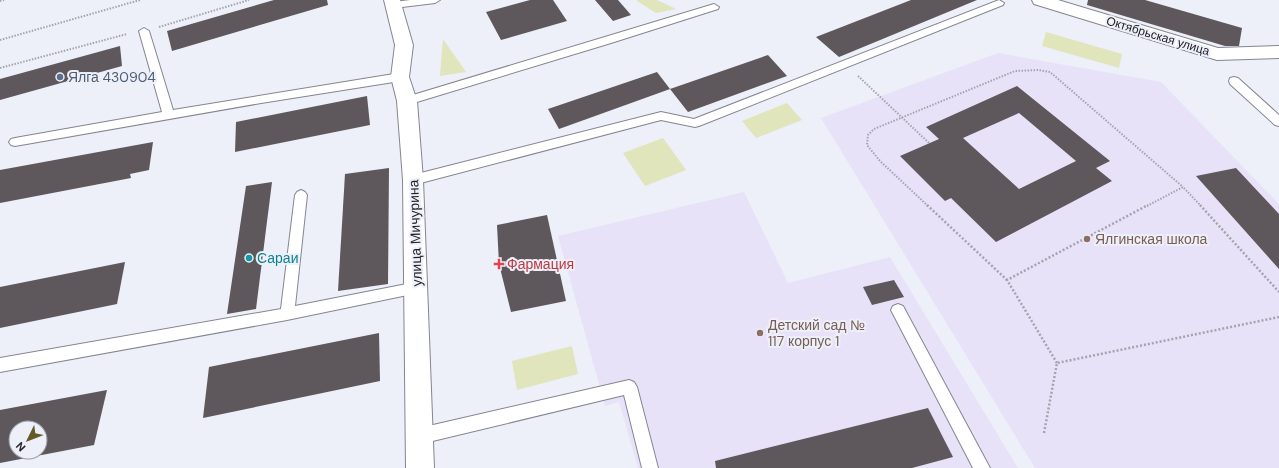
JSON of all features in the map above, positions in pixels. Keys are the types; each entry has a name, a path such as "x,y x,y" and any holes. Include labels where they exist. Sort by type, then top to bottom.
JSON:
{"street":[{"name":"Октябрьская улица","path":"1040,0 1217,54 1279,52"},
{"name":"улица Мичурина","path":"393,3 404,45 400,77 406,101 413,180 417,288 420,468"}],"lane":[{"path":"393,3 436,0"},
{"path":"406,101 719,6 701,0"},
{"path":"413,180 661,116 695,124 999,3"},
{"path":"144,31 169,116"},
{"path":"15,142 400,77"},
{"path":"1234,81 1279,122"},
{"path":"287,314 301,195"},
{"path":"0,365 287,314 417,288"},
{"path":"898,310 982,468"},
{"path":"420,436 629,387 650,468"}],"path":[{"path":"0,1 4,0"},
{"path":"0,40 140,0"},
{"path":"0,68 144,31 249,0"},
{"path":"845,64 929,143"},
{"path":"1044,433 1057,363 1007,280 880,161 867,145 868,135 874,129 1015,71 1038,70 1050,72 1183,187 1279,292"},
{"path":"1007,280 1183,187"},
{"path":"1057,363 1279,318"}],"shaded area":[{"name":"Ялгинская школа","path":"998,53 1161,82 1279,204 1279,468 1035,468 821,118"},
{"name":"Детский сад № 117 корпус 1","path":"744,192 788,283 890,257 1018,468 638,468 619,402 605,406 558,236"}],"green space":[{"path":"657,0 676,9 656,13 637,1"},
{"path":"1046,32 1122,54 1119,68 1042,46"},
{"path":"443,39 466,72 440,76"},
{"path":"787,103 802,120 756,138 742,121"},
{"path":"663,138 686,170 645,186 623,153"},
{"path":"572,346 578,374 517,390 512,361"}],"building":[{"path":"274,0 327,0 328,5 172,51 167,31"},
{"path":"530,0 553,0 567,21 501,40 486,12"},
{"path":"595,0 618,0 631,15 613,21"},
{"path":"911,0 977,0 839,57 816,37"},
{"path":"1088,0 1145,0 1242,28 1239,46 1225,46 1087,5"},
{"path":"120,46 122,66 0,100 0,79"},
{"path":"768,55 787,76 688,112 670,89"},
{"path":"657,72 670,89 559,129 548,109"},
{"path":"1017,86 1110,161 1096,168 1112,181 996,242 951,198 945,201 900,156 939,139 926,127","holes":["1019,113 1076,161 1019,189 963,138"]},
{"path":"367,96 370,125 235,152 236,122"},
{"path":"153,142 149,170 130,174 131,178 0,203 0,170"},
{"path":"389,168 388,284 338,291 345,174"},
{"path":"1236,168 1279,214 1279,269 1196,176"},
{"name":"Сараи","path":"272,182 256,309 227,314 246,186"},
{"path":"547,215 566,301 511,312 499,264 497,225"},
{"path":"125,262 117,304 0,328 0,287"},
{"path":"894,280 904,297 872,305 863,287"},
{"path":"379,333 380,381 203,418 209,367"},
{"path":"107,390 94,445 48,454 48,420 8,420 8,460 16,460 0,463 0,410"},
{"path":"928,408 953,457 912,468 716,468 715,461"}],"place":[{"name":"Ялга 430904","path":"60,77"},
{"name":"Ялгинская школа","path":"1087,239"},
{"name":"Сараи","path":"249,258"},
{"name":"Фармация","path":"499,264"},
{"name":"Детский сад № 117 корпус 1","path":"760,333"}]}
